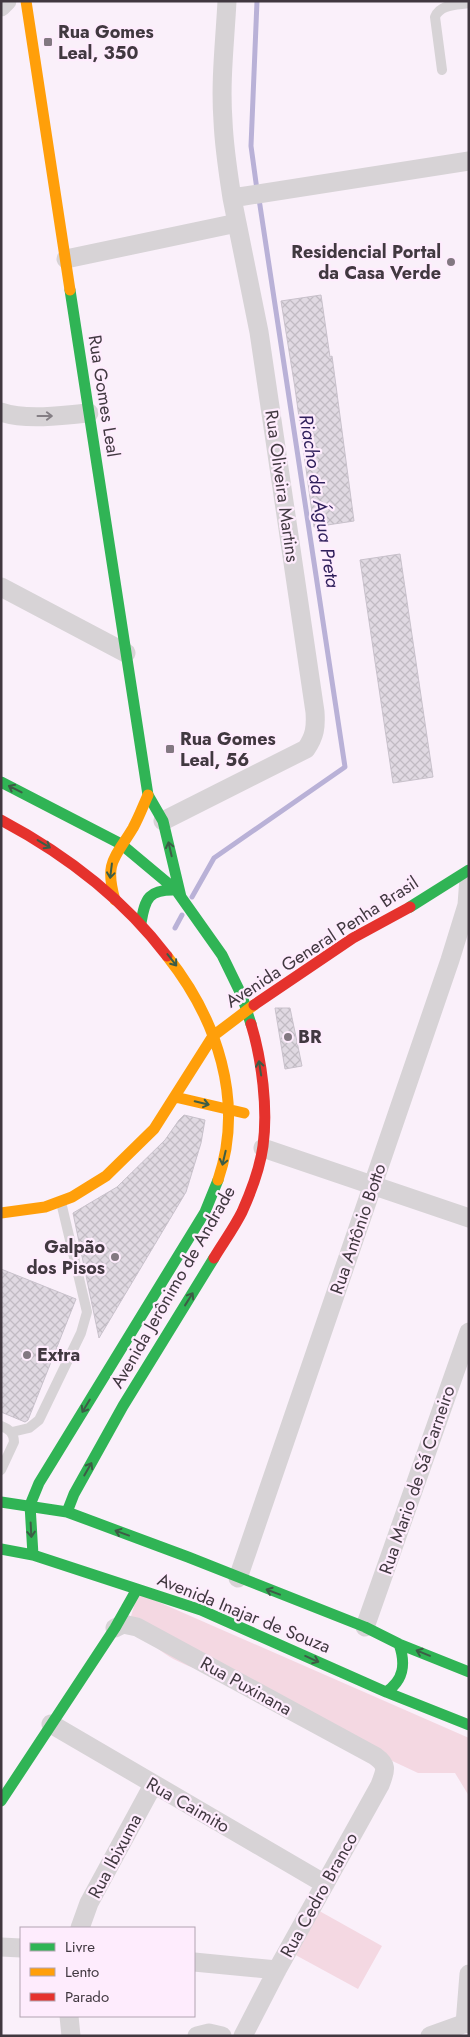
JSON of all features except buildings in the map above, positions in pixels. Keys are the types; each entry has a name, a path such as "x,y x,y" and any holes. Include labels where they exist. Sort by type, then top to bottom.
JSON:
{"main road":[{"name":"Rua Gomes Leal","path":"26,1 148,795 163,821 179,893"},
{"path":"1,782 121,844 179,893"},
{"path":"115,900 111,888 110,875 115,854 133,828 148,795"},
{"name":"Avenida Jerônimo de Andrade","path":"1,820 56,852 86,873 141,923 182,973 201,1004 222,1061 228,1110 226,1145 219,1179 205,1212 39,1483 30,1505 33,1555"},
{"name":"Avenida General Penha Brasil","path":"1,1213 45,1207 72,1196 106,1176 154,1129 213,1036 247,1009 353,938 398,914 469,870"},
{"path":"141,923 145,901 154,892 162,888 179,893"},
{"name":"Avenida Jerônimo de Andrade","path":"67,1512 74,1494 119,1414 240,1213 253,1184 263,1148 265,1117 260,1068 247,1009 222,955 179,893"},
{"path":"175,1097 265,1117"},
{"path":"153,1297 160,1314 178,1317"},
{"name":"Avenida Inajar de Souza","path":"1,1502 67,1512 365,1627 399,1644 469,1672"},
{"name":"Avenida Inajar de Souza","path":"1,1549 33,1555 201,1610 386,1692 469,1725"},
{"path":"1,1801 115,1628 137,1588"},
{"path":"386,1692 393,1688 403,1671 403,1653 399,1644"}],"street":[{"path":"1,7 7,1"},
{"path":"227,1 222,121 232,198 469,161"},
{"name":"Rua Oliveira Martins","path":"163,821 306,749 313,739 316,727 259,332 232,198"},
{"path":"66,259 237,222"},
{"path":"1,412 9,415 46,416 89,413"},
{"path":"1,587 126,653"},
{"name":"Rua Antônio Botto","path":"238,1578 453,951 467,905 469,878"},
{"path":"263,1148 469,1218"},
{"name":"Rua Mario de Sá Carneiro","path":"365,1627 469,1332"},
{"name":"Rua Puxinana","path":"115,1628 123,1624 137,1627 375,1756"},
{"name":"Rua Caimito","path":"51,1724 325,1884"},
{"name":"Rua Cedro Branco","path":"243,2036 277,1970 380,1785 385,1769 383,1761 375,1756"},
{"name":"Rua Ibixuma","path":"80,1927 90,1903 153,1785"},
{"path":"1,1947 20,1948"},
{"path":"195,1962 277,1970"},
{"path":"430,2036 467,2023 469,1974"},
{"path":"69,2017 70,2036"},
{"path":"197,2036 209,2033 222,2036"}],"lane":[{"path":"442,70 435,17 441,9 469,3"},
{"path":"1,1426 12,1432 29,1428 39,1420 81,1334 87,1312 60,1201"},
{"path":"1,1470 14,1442 12,1432"}],"shaded area":[{"path":"138,1593 469,1738 469,1796 455,1773 418,1773 165,1654 150,1642 131,1616"},
{"path":"314,1908 382,1946 358,1989 290,1952"}],"waterway":[{"name":"Riacho da Água Preta","path":"257,1 251,146 257,190"},
{"name":"Riacho da Água Preta","path":"192,897 214,858 345,767 259,199"},
{"name":"Riacho da Água Preta","path":"175,928 182,915"}],"traffic: fast":[{"path":"70,290 148,795 163,821 181,897"},
{"path":"1,782 121,844 176,890 222,955 242,996 251,1024"},
{"path":"410,907 469,870"},
{"path":"141,923 144,907 154,893 176,890"},
{"path":"33,1555 30,1505 39,1483 205,1212 218,1180"},
{"path":"67,1512 74,1494 123,1406 214,1258"},
{"path":"1,1502 67,1512 188,1557 365,1627 399,1644 469,1672"},
{"path":"1,1549 33,1555 201,1610 386,1692 469,1725"},
{"path":"1,1801 115,1628 137,1589"},
{"path":"386,1692 397,1682 402,1671 403,1665 399,1644"}],"traffic: slow":[{"path":"26,1 70,290"},
{"path":"115,900 111,877 113,861 133,828 148,795"},
{"path":"167,956 185,980 200,1006 221,1062 227,1091 228,1121 226,1150 218,1180"},
{"path":"1,1213 45,1207 72,1197 106,1176 154,1129 213,1036 254,1005"},
{"path":"175,1097 244,1113"}],"traffic: jam":[{"path":"1,820 48,847 92,879 132,915 167,956"},
{"path":"254,1005 353,938 410,907"},
{"path":"214,1258 242,1212 252,1188 262,1154 265,1116 263,1085 251,1024"}],"place":[{"name":"Rua Gomes Leal, 350","path":"48,42"},
{"name":"Residencial Portal da Casa Verde","path":"451,262"},
{"name":"Rua Gomes Leal, 56","path":"170,749"},
{"name":"BR","path":"288,1037"},
{"name":"Galpão dos Pisos","path":"115,1257"},
{"name":"Extra","path":"27,1355"}]}
